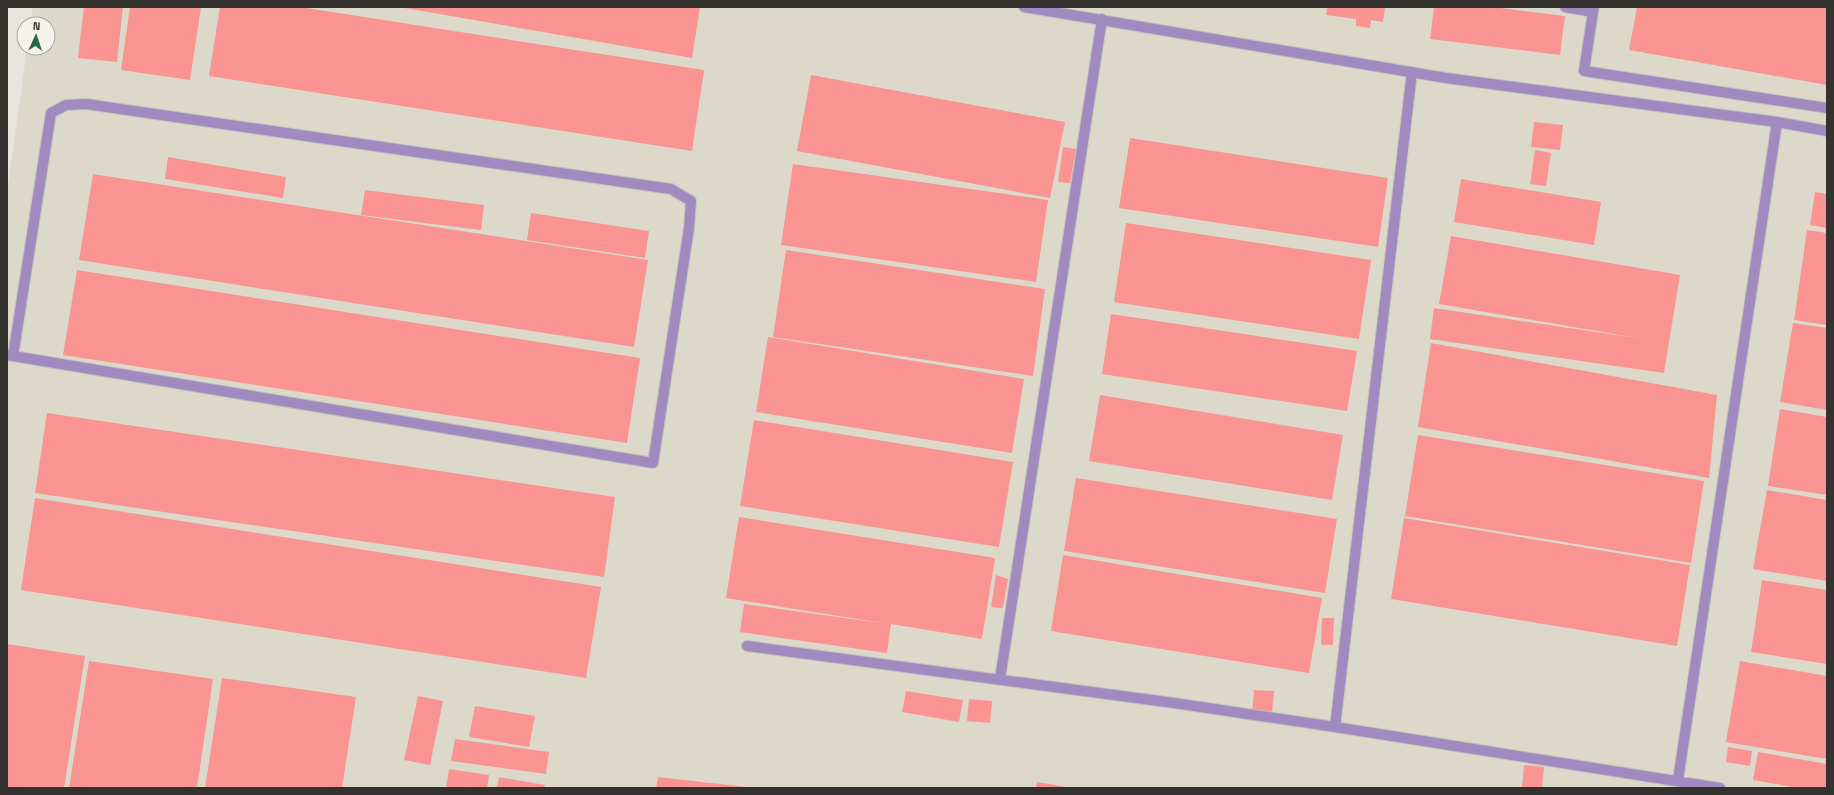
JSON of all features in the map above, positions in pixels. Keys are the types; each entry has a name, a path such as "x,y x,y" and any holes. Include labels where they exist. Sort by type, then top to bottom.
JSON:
{"lane":[{"path":"1024,7 1412,72 1777,122 1827,131"},
{"path":"1565,7 1594,9 1584,71 1827,108"},
{"path":"1000,679 1102,19"},
{"path":"1336,727 1412,72"},
{"path":"86,104 671,189 690,201 689,228 653,463 10,355 51,113 66,105 86,104"},
{"path":"1678,780 1777,122"},
{"path":"747,646 1000,679 1336,727 1678,780 1720,788"}],"shaded area":[{"path":"33,7 1827,7 1827,788 7,788 7,192 26,56 56,56 56,16 31,16"}],"building":[{"path":"84,7 123,7 117,62 78,58"},
{"path":"130,7 201,7 190,80 121,70"},
{"path":"220,7 300,7 704,70 692,151 209,76"},
{"path":"399,7 700,7 692,58"},
{"path":"1327,7 1385,7 1383,22 1371,20 1370,28 1356,26 1356,19 1326,15"},
{"path":"1434,7 1493,7 1565,16 1560,55 1430,39"},
{"path":"1637,7 1827,7 1827,85 1629,50"},
{"path":"811,75 1065,122 1050,198 797,151"},
{"path":"1534,122 1563,125 1560,150 1531,147"},
{"path":"1130,138 1388,178 1378,247 1119,208"},
{"path":"1063,147 1076,149 1070,183 1058,182"},
{"path":"1535,150 1551,153 1546,186 1530,184"},
{"path":"168,157 286,177 283,198 165,179"},
{"path":"793,164 1048,200 1036,282 781,245"},
{"path":"93,174 648,260 634,347 79,260"},
{"path":"1461,179 1601,202 1594,245 1454,222"},
{"path":"365,190 484,205 481,230 361,215"},
{"path":"1815,192 1827,194 1827,228 1810,225"},
{"path":"531,213 649,231 645,258 527,240"},
{"path":"1126,223 1371,260 1359,339 1114,302"},
{"path":"1807,230 1827,233 1827,325 1794,320"},
{"path":"1451,236 1680,275 1664,373 1430,339 1434,308 1643,339 1439,304"},
{"path":"786,250 1045,289 1033,376 773,337"},
{"path":"77,270 640,358 627,443 63,355"},
{"path":"1111,314 1357,351 1347,411 1102,374"},
{"path":"1793,323 1827,328 1827,410 1780,402"},
{"path":"768,337 1024,379 1012,453 756,412"},
{"path":"1431,343 1717,395 1709,478 1418,427"},
{"path":"1100,395 1343,435 1332,500 1089,461"},
{"path":"1780,409 1827,417 1827,495 1768,486"},
{"path":"47,413 615,497 604,577 35,493"},
{"path":"754,420 1013,462 999,547 740,506"},
{"path":"1418,435 1704,481 1691,563 1405,516"},
{"path":"1076,478 1337,519 1325,593 1064,551"},
{"path":"1767,490 1827,500 1827,581 1753,569"},
{"path":"35,498 601,587 586,678 21,590"},
{"path":"739,517 995,558 982,639 891,624 887,653 740,632 744,604 888,624 726,598"},
{"path":"1404,518 1690,565 1677,646 1391,599"},
{"path":"1063,555 1322,598 1309,673 1051,631"},
{"path":"996,575 1008,579 1003,608 991,607"},
{"path":"1762,580 1827,590 1827,664 1751,652"},
{"path":"1322,618 1334,618 1333,645 1321,645"},
{"path":"7,644 85,656 64,788 7,788"},
{"path":"89,661 213,679 197,788 69,788"},
{"path":"1740,661 1827,676 1827,759 1726,742"},
{"path":"222,678 356,697 342,788 205,788"},
{"path":"1254,690 1274,691 1272,715 1252,714"},
{"path":"906,691 963,700 959,722 902,712"},
{"path":"418,696 443,701 430,765 404,760"},
{"path":"969,699 992,701 990,723 967,721"},
{"path":"475,706 535,716 529,747 469,737"},
{"path":"455,739 549,752 546,774 451,761"},
{"path":"1728,747 1752,751 1750,766 1726,762"},
{"path":"1758,752 1827,764 1827,788 1798,788 1753,780"},
{"path":"1524,765 1544,767 1542,788 1522,788"},
{"path":"449,769 489,775 487,788 446,788"},
{"path":"499,777 545,785 544,788 497,788"},
{"path":"658,777 746,787 746,788 656,788"},
{"path":"1037,782 1067,787 1067,788 1036,788"}]}
